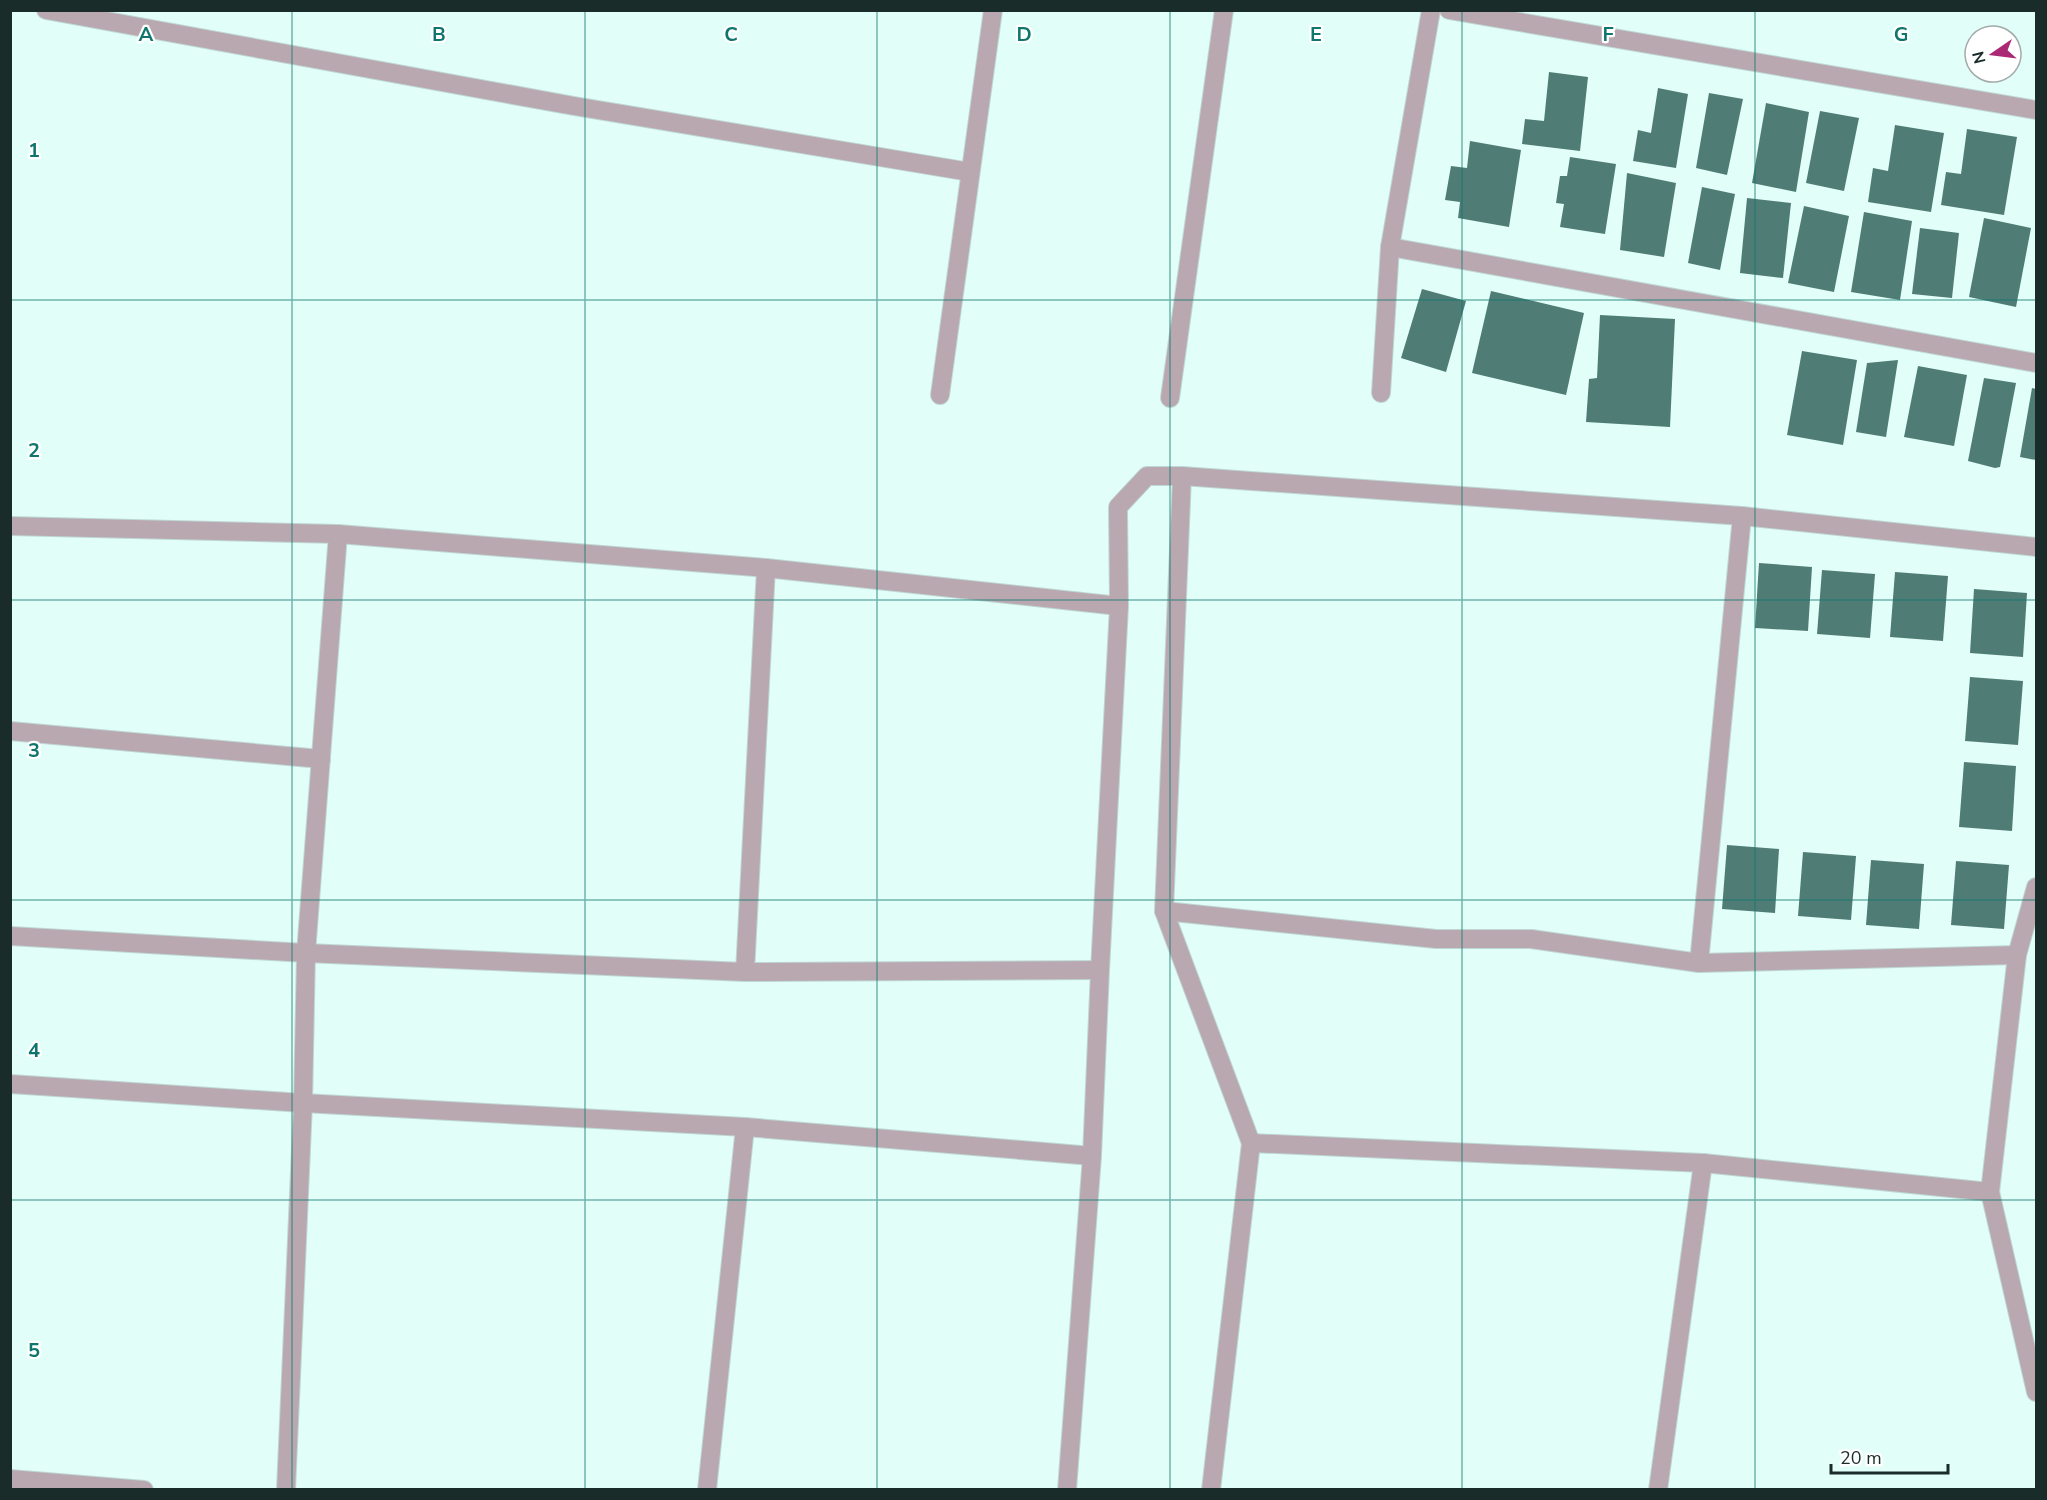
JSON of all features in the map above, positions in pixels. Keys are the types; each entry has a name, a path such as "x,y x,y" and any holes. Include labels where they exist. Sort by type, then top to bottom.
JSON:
{"street":[{"path":"45,10 574,106 970,172"},
{"path":"940,395 993,10"},
{"path":"1170,398 1224,10"},
{"path":"1381,393 1390,247 1431,10"},
{"path":"1449,10 2037,110"},
{"path":"1390,247 2037,363"},
{"path":"1067,1490 1092,1156 1119,606 1118,507 1147,476 1182,476 1742,516 2037,547"},
{"path":"1182,476 1164,911 1251,1143 1211,1490"},
{"path":"1699,963 1742,516"},
{"path":"10,526 338,534 766,568 1119,606"},
{"path":"286,1490 303,1103 306,953 338,534"},
{"path":"744,972 766,568"},
{"path":"10,731 321,759"},
{"path":"2037,887 2017,955 1990,1192 2037,1392"},
{"path":"1164,911 1436,939 1532,939 1699,963 2017,955"},
{"path":"10,936 306,953 744,972 1100,970"},
{"path":"10,1084 303,1103 745,1127 1092,1156"},
{"path":"707,1490 745,1127"},
{"path":"1251,1143 1703,1163 1990,1192"},
{"path":"1658,1490 1703,1163"},
{"path":"10,1479 144,1490"}],"building":[{"path":"1549,72 1588,77 1580,151 1522,144 1525,119 1544,121"},
{"path":"1658,88 1688,94 1676,168 1633,161 1638,130 1651,133"},
{"path":"1709,93 1743,99 1727,175 1696,168"},
{"path":"1766,103 1809,112 1796,192 1752,183"},
{"path":"1820,111 1859,118 1844,191 1806,183"},
{"path":"1895,125 1944,133 1931,212 1868,202 1873,168 1888,171"},
{"path":"1967,129 2017,137 2004,215 1941,205 1946,172 1961,174"},
{"path":"1470,141 1521,150 1509,227 1458,218 1460,202 1445,200 1451,166 1467,168"},
{"path":"1570,157 1616,164 1605,234 1560,227 1564,204 1556,203 1560,176 1567,176"},
{"path":"1627,173 1676,183 1664,257 1620,250"},
{"path":"1702,187 1735,194 1720,270 1688,263"},
{"path":"1747,198 1791,203 1783,278 1740,273"},
{"path":"1804,206 1849,216 1834,292 1788,283"},
{"path":"1864,212 1912,221 1900,300 1851,292"},
{"path":"1984,218 2031,228 2016,307 1969,297"},
{"path":"1920,228 1959,233 1952,298 1912,294"},
{"path":"1422,289 1466,301 1446,372 1401,358"},
{"path":"1491,291 1584,313 1566,395 1472,373"},
{"path":"1600,315 1675,319 1670,427 1586,422 1589,379 1597,378"},
{"path":"1802,351 1857,360 1843,445 1787,435"},
{"path":"1898,360 1886,437 1856,432 1867,363"},
{"path":"1918,366 1967,375 1954,446 1904,437"},
{"path":"1984,378 2016,383 2000,467 1995,468 1968,461"},
{"path":"2032,388 2036,389 2036,460 2020,457"},
{"path":"1759,563 1812,567 1808,631 1755,628"},
{"path":"1822,570 1875,574 1870,638 1817,634"},
{"path":"1895,572 1948,576 1943,641 1890,637"},
{"path":"1974,589 2027,593 2023,657 1970,653"},
{"path":"1970,677 2023,681 2018,745 1965,741"},
{"path":"1964,762 2016,766 2012,831 1959,827"},
{"path":"1727,845 1779,849 1775,913 1722,909"},
{"path":"1803,852 1856,856 1851,920 1798,916"},
{"path":"1871,860 1924,864 1919,929 1866,925"},
{"path":"1956,861 2009,865 2004,929 1951,925"}]}
